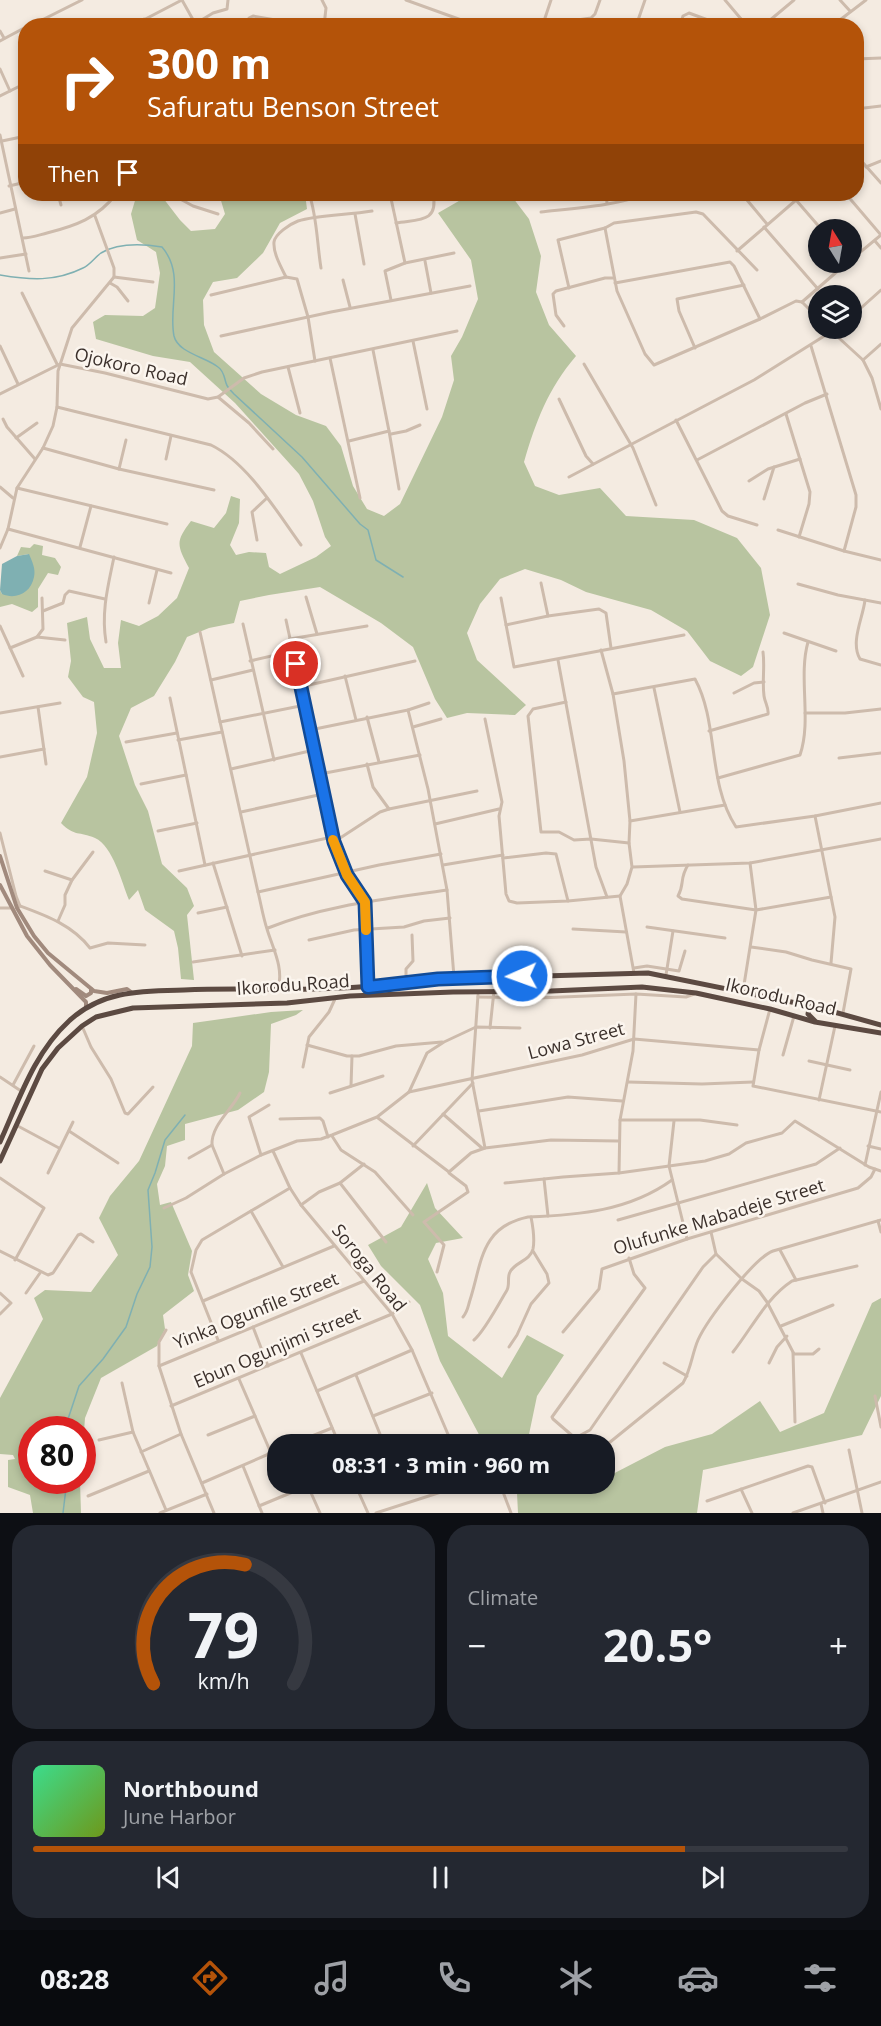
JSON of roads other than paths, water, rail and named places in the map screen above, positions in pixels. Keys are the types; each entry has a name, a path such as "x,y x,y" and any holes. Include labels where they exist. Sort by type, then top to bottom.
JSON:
{"highway":[{"name":"Ikorodu Road","path":"0,1142 46,1048 62,1028 83,1010 100,1001 131,992 233,987 278,990 368,987 438,979 634,971 656,974 666,972 881,1024"},
{"path":"656,974 663,980 659,988"},
{"name":"Ikorodu Road","path":"0,1161 48,1061 65,1041 88,1022 104,1015 150,1007 287,1003 336,997 636,991 659,988 696,993 770,1009 815,1022 881,1033"},
{"path":"100,1001 99,1010 104,1015"},
{"path":"815,1022 808,1013 809,1009 816,1007"},
{"path":"83,1010 89,1015 88,1022"}],"street":[{"path":"67,0 70,6"},
{"path":"45,18 82,0"},
{"path":"146,18 182,0 191,18"},
{"path":"206,18 227,9 228,0"},
{"path":"322,0 326,8 325,18"},
{"path":"406,0 455,18"},
{"path":"545,18 551,0"},
{"path":"591,18 600,0"},
{"path":"639,18 645,0"},
{"path":"725,0 740,18"},
{"path":"773,18 794,0"},
{"path":"840,0 850,11"},
{"path":"842,18 866,0"},
{"path":"682,18 689,13 702,18"},
{"path":"249,18 253,16 264,18"},
{"path":"0,31 2,39 18,31"},
{"path":"864,59 881,58"},
{"path":"0,69 10,91"},
{"path":"0,96 18,87"},
{"path":"864,108 881,106"},
{"path":"0,135 9,186 29,271"},
{"path":"2,141 18,138"},
{"path":"866,167 881,161"},
{"path":"864,165 881,183"},
{"path":"9,186 18,184"},
{"path":"59,201 60,205"},
{"path":"23,238 67,228 95,216 109,201"},
{"path":"184,201 218,214"},
{"path":"311,201 321,268"},
{"path":"391,201 405,263"},
{"path":"396,223 428,217 432,214 434,201"},
{"path":"541,212 620,201"},
{"path":"747,201 815,285"},
{"path":"737,250 795,201"},
{"path":"797,201 812,219"},
{"path":"852,201 881,235 862,251"},
{"path":"0,213 15,209"},
{"path":"286,277 275,249 275,239 293,223 299,220 372,211"},
{"path":"569,288 558,240 605,228 614,223 699,213 703,214 758,270"},
{"path":"355,214 364,264"},
{"path":"0,548 8,529 17,488 43,448 53,426 57,407 59,364 72,328 114,277 114,268 95,216"},
{"path":"605,228 615,283 645,354 654,365 796,301 802,302 808,308"},
{"path":"875,241 881,248"},
{"path":"391,300 385,273 388,269 405,263 425,261 454,253"},
{"path":"0,258 26,254"},
{"path":"425,261 431,293"},
{"path":"615,283 730,262 760,319"},
{"path":"822,285 836,273"},
{"path":"114,277 153,282"},
{"path":"211,295 286,277 298,280 308,317 315,361"},
{"path":"564,326 556,315 552,298 556,291 605,278 614,278"},
{"path":"342,280 350,308"},
{"path":"110,283 117,287 128,301"},
{"path":"695,348 679,311 677,299 744,285"},
{"path":"221,336 350,308 470,286"},
{"path":"862,306 881,290"},
{"path":"22,293 59,364"},
{"path":"802,302 808,297"},
{"path":"273,449 249,423 218,397 233,385 254,375 458,331"},
{"path":"569,477 754,380 822,339"},
{"path":"839,339 863,360 872,378 881,409"},
{"path":"413,341 428,409"},
{"path":"863,360 881,344"},
{"path":"0,346 18,384"},
{"path":"811,346 856,495 856,507 844,551"},
{"path":"373,350 399,489"},
{"path":"330,358 360,498"},
{"name":"Ojokoro Road","path":"0,394 59,364 105,372 208,399 218,397"},
{"path":"584,364 631,445 657,505"},
{"path":"288,367 300,413"},
{"path":"697,460 827,394"},
{"path":"559,399 586,456 593,464"},
{"path":"57,407 220,449 244,471 267,498 301,545"},
{"path":"786,414 801,459 810,498 799,537"},
{"path":"3,419 7,427 35,459"},
{"path":"676,420 722,511 757,525"},
{"path":"16,438 37,423"},
{"path":"349,441 406,431 420,425"},
{"path":"166,459 171,436"},
{"path":"119,469 126,440"},
{"path":"43,448 119,469 213,490"},
{"path":"749,481 775,466 801,459"},
{"path":"764,499 775,466"},
{"path":"0,487 13,498"},
{"path":"17,488 167,524"},
{"path":"257,540 252,512 267,498"},
{"path":"80,547 92,506"},
{"path":"8,529 171,573"},
{"path":"778,530 844,551 880,559"},
{"path":"106,642 103,621 105,599 114,557"},
{"path":"149,603 157,570"},
{"path":"541,583 548,616"},
{"path":"798,584 881,603"},
{"path":"43,611 63,603 69,591 105,599"},
{"path":"306,597 317,634"},
{"path":"37,637 43,629 42,598"},
{"path":"501,598 514,667 684,635"},
{"path":"866,599 858,632 858,655 861,659 881,665"},
{"path":"506,625 594,608 606,613 611,648"},
{"path":"286,620 332,837 345,872 365,902 368,987"},
{"path":"243,624 274,760"},
{"path":"0,626 2,637 10,648 23,676"},
{"path":"290,639 367,626"},
{"path":"200,632 258,892 281,976 278,990"},
{"path":"784,633 836,651"},
{"path":"10,648 37,637 65,640"},
{"path":"717,778 797,757 802,750 805,713 805,652 808,642"},
{"path":"602,650 613,694 624,761 630,821 629,843 632,867 627,884 620,896 634,971 647,966 666,972 680,970 685,951"},
{"path":"250,661 293,651"},
{"path":"709,731 768,714 763,652"},
{"path":"558,660 596,867 607,897"},
{"path":"300,687 415,661"},
{"path":"211,680 253,670"},
{"path":"345,676 356,720"},
{"path":"613,694 695,679 705,706 717,778 725,805 736,827 815,816 881,803"},
{"path":"734,693 754,683 764,682"},
{"path":"654,688 680,812"},
{"path":"170,698 205,865"},
{"path":"566,702 533,709 528,716 540,828 544,833 559,832 574,840 591,839 629,843"},
{"path":"0,713 60,703"},
{"path":"310,730 408,710 429,703"},
{"path":"220,722 305,705"},
{"path":"38,707 46,764"},
{"path":"805,713 845,713 881,709"},
{"path":"408,710 443,865 450,918 454,979"},
{"path":"367,717 379,763"},
{"path":"413,727 441,719"},
{"path":"485,719 502,802 499,809 506,894 509,901 517,903 568,902 620,896"},
{"path":"178,740 222,732"},
{"path":"126,742 177,733"},
{"path":"0,757 44,749"},
{"path":"231,769 315,750"},
{"path":"839,759 881,753"},
{"path":"320,774 420,755"},
{"path":"367,764 373,787 389,809"},
{"path":"141,784 186,775"},
{"path":"334,842 380,812 477,790"},
{"path":"241,812 323,794"},
{"path":"630,821 725,805"},
{"path":"435,824 499,809"},
{"path":"815,816 835,916 831,963"},
{"path":"158,831 196,823"},
{"path":"0,833 2,850 19,907"},
{"path":"178,871 332,837"},
{"path":"632,867 750,863 881,839"},
{"path":"58,921 72,880 93,852"},
{"path":"258,892 345,872 441,854"},
{"path":"443,865 503,856 556,854 568,902"},
{"path":"0,856 19,907 34,936 48,953 90,988 101,993 127,989 131,992"},
{"path":"213,863 242,956"},
{"path":"750,863 756,910 743,991 787,997"},
{"path":"688,865 681,878 683,888 679,898 756,910 831,897"},
{"path":"45,872 72,880"},
{"path":"0,885 27,936 61,977 86,1002 83,1010"},
{"path":"267,928 296,917 365,902 447,890"},
{"path":"19,907 58,921 90,948 108,943 145,945"},
{"path":"198,913 226,907"},
{"path":"0,908 12,908"},
{"path":"309,940 366,929 404,927 424,921 450,918"},
{"path":"647,927 725,939"},
{"path":"573,929 626,932"},
{"path":"666,972 673,931"},
{"path":"406,984 406,969 413,961 412,935"},
{"path":"751,947 786,952 831,963 852,971 843,1013"},
{"path":"193,962 275,950"},
{"path":"61,977 84,996 91,993 90,988"},
{"path":"619,1173 618,1141 622,1101 628,1082 634,1039 636,991 686,998 696,993"},
{"path":"478,994 473,1081 484,1148"},
{"path":"490,1028 494,994"},
{"path":"303,1067 312,1032 329,1012 336,997"},
{"path":"770,1009 759,1050 753,1082 755,1088 879,1112"},
{"path":"783,1055 794,1016"},
{"path":"82,1026 91,1047 111,1078 127,1114 153,1087"},
{"path":"819,1100 835,1026"},
{"path":"164,1208 261,1155 297,1141 330,1136 377,1117 409,1092 427,1053 444,1042 476,1027 520,1028"},
{"name":"Lowa Street","path":"409,1092 473,1081 582,1055 634,1039 759,1050"},
{"path":"307,1045 352,1056 406,1045 444,1042"},
{"path":"13,1085 34,1046"},
{"path":"351,1086 352,1056"},
{"path":"809,1061 850,1070"},
{"path":"330,1093 383,1076"},
{"path":"0,1077 22,1093"},
{"path":"413,1146 473,1081"},
{"path":"628,1082 702,1084 753,1082"},
{"path":"864,1165 879,1112 881,1092"},
{"path":"224,1174 212,1145 213,1134 240,1093"},
{"path":"478,1111 568,1097 622,1101"},
{"path":"261,1155 249,1117 269,1105"},
{"path":"443,1114 484,1148"},
{"path":"377,1117 462,1182 468,1192 424,1221 444,1245 438,1272"},
{"path":"280,1119 320,1118 341,1150 375,1172 413,1215"},
{"path":"620,1120 700,1120 737,1125"},
{"path":"505,1183 619,1173 720,1157 746,1143 782,1133 795,1120 864,1165 881,1171"},
{"path":"674,1121 669,1166 687,1239"},
{"path":"48,1173 73,1122"},
{"path":"16,1125 59,1148"},
{"path":"69,1131 118,1163"},
{"path":"448,1172 471,1153 484,1148 551,1140 618,1141"},
{"path":"189,1158 212,1145"},
{"path":"868,1146 881,1149"},
{"path":"618,1220 816,1164 840,1148"},
{"name":"Soroga Road","path":"273,1151 290,1188 301,1205 392,1314 412,1350 448,1434"},
{"path":"301,1205 319,1192 340,1183 364,1164"},
{"name":"Olufunke Mabadeje Street","path":"563,1332 599,1289 602,1269 687,1239 858,1188 871,1177 875,1169"},
{"path":"0,1178 44,1208 15,1260"},
{"path":"544,1179 548,1215"},
{"path":"463,1317 475,1289 482,1253 488,1242 512,1222 531,1217 587,1213 625,1204 649,1194 672,1180"},
{"path":"340,1183 386,1242"},
{"path":"218,1340 191,1272 198,1244 290,1188"},
{"path":"251,1211 283,1267"},
{"path":"474,1340 480,1335 507,1288 509,1273 533,1251 534,1233 531,1217"},
{"path":"615,1438 683,1383 700,1336 742,1279 766,1254 879,1221 881,1232"},
{"path":"711,1232 716,1254 742,1279 759,1291 768,1302 787,1336 792,1352 795,1422"},
{"path":"0,1251 48,1275 53,1273 79,1234 93,1242"},
{"path":"202,1301 334,1246"},
{"path":"780,1250 796,1280"},
{"path":"509,1347 531,1304 549,1283 547,1274 533,1251"},
{"path":"582,1434 590,1430 703,1267 716,1254"},
{"path":"570,1434 552,1417 645,1288 634,1274 629,1258"},
{"path":"733,1352 768,1302 788,1283 857,1266"},
{"path":"26,1293 40,1273"},
{"name":"Yinka Ogunfile Street","path":"159,1366 364,1281"},
{"path":"0,1293 11,1303 0,1314"},
{"name":"Ebun Ogunjimi Street","path":"171,1406 392,1314 409,1302"},
{"path":"781,1326 833,1305"},
{"path":"253,1327 268,1366"},
{"path":"166,1330 159,1342 159,1366 181,1434 214,1513"},
{"path":"769,1363 777,1347 787,1336"},
{"path":"792,1352 796,1355 806,1355 813,1354 819,1349"},
{"path":"317,1391 412,1350"},
{"path":"301,1353 335,1434"},
{"path":"664,1363 687,1376"},
{"path":"356,1375 380,1434"},
{"path":"239,1378 267,1444"},
{"path":"122,1383 133,1432 166,1510"},
{"path":"373,1416 432,1393"},
{"path":"875,1396 881,1427"},
{"path":"208,1435 255,1416"},
{"path":"317,1434 332,1428"},
{"path":"99,1440 133,1432"},
{"path":"141,1452 181,1434"},
{"path":"849,1450 862,1513"},
{"path":"202,1483 267,1455"},
{"path":"243,1466 262,1513"},
{"path":"706,1501 810,1466 819,1483 823,1513"},
{"path":"88,1496 148,1472"},
{"path":"793,1513 881,1482"},
{"path":"741,1489 752,1513"},
{"path":"160,1513 207,1494"},
{"path":"259,1506 288,1494"},
{"path":"313,1494 320,1513"},
{"path":"359,1494 368,1513"},
{"path":"376,1513 435,1494"},
{"path":"504,1494 511,1513"}],"water":[{"path":"29,554 34,571 30,587 22,594 7,596 2,594 0,590 2,564 17,556"}],"waterway":[{"path":"0,275 32,279 52,278 73,273 88,265 101,253 115,247 139,245 162,247 173,268 173,325 177,342 187,351 213,363 220,369 232,392 302,457 360,524 368,530 376,560 403,577"},
{"path":"69,1416 79,1386 103,1359 126,1327 137,1294 150,1267 152,1247 148,1190 165,1140 185,1115"},
{"path":"63,1513 65,1494"}]}
